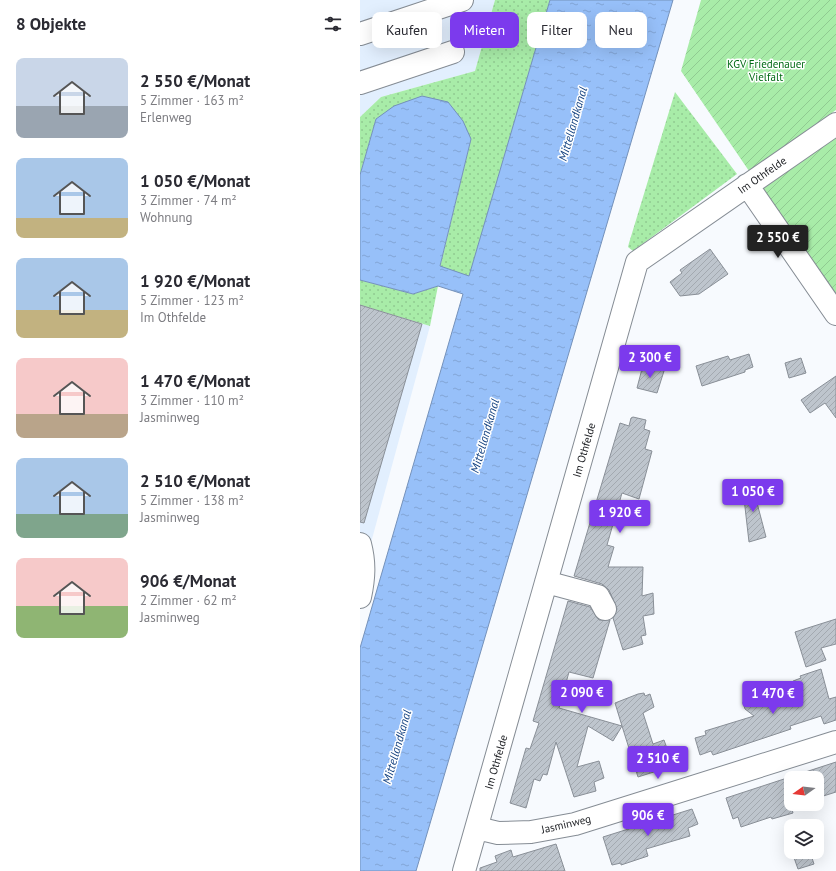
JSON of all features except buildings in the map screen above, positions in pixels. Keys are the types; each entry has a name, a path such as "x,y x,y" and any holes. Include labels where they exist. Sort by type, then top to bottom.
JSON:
{"street":[{"path":"360,34 462,0"},
{"path":"360,83 452,52"},
{"name":"Im Othfelde","path":"464,871 636,262 836,124"},
{"path":"747,185 836,314"},
{"path":"360,544 364,560 364,579 360,596"},
{"path":"546,582 598,596 605,610"},
{"name":"Jasminweg","path":"477,828 498,833 531,832 575,824 836,742"}],"shaded area":[{"path":"360,0 495,0 492,12 450,12 450,48 481,48 475,71 381,97 360,117"},
{"path":"360,305 430,326 360,583"}],"green space":[{"path":"495,0 550,0 546,12 527,12 527,48 536,48 469,277 440,267 471,139 376,119 360,175 360,117 381,97 475,71 481,48 519,48 519,12 492,12"},
{"name":"KGV Friedenauer Vielfalt","path":"701,0 836,0 836,110 749,171 681,71"},
{"path":"675,92 737,174 633,251 628,247 629,243"},
{"path":"836,135 836,296 761,187"},
{"path":"360,280 413,294 438,286 430,326 360,305"}],"water":[{"name":"Mittellandkanal","path":"550,0 673,0 416,871 360,871 360,648 463,294 438,286 413,294 360,280 360,175 376,119 394,106 422,96 448,102 463,121 471,139 440,266 469,276 536,48 587,48 587,12 546,12"}]}
